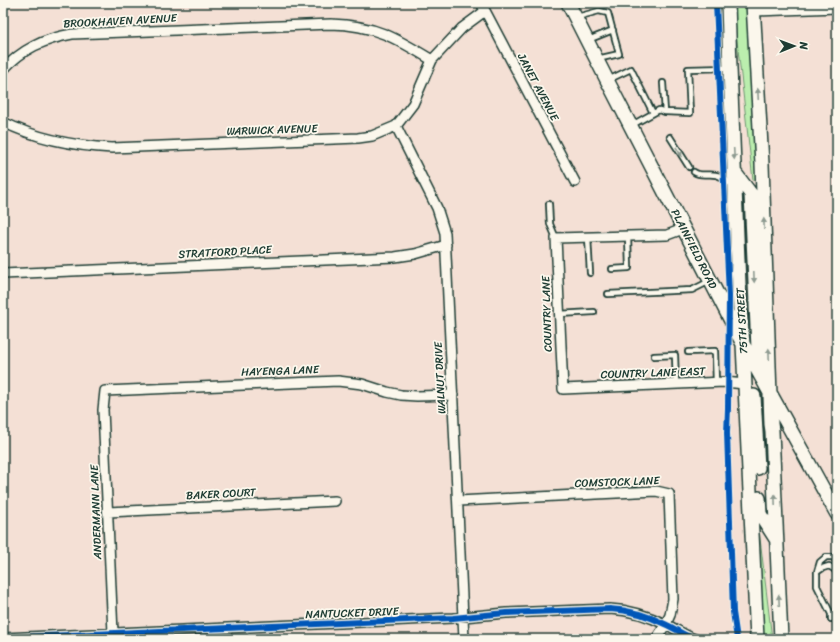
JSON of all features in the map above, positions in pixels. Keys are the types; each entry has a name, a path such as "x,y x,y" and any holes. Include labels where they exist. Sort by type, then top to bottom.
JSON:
{"main road":[{"name":"PLAINFIELD ROAD","path":"568,3 743,344 837,514"},
{"name":"75TH STREET","path":"728,3 740,309 757,639"},
{"path":"753,7 762,164 771,424 781,639"},
{"path":"735,173 751,194 756,368 754,398 760,514 776,539"}],"street":[{"name":"WARWICK AVENUE","path":"3,122 23,131 51,140 112,148 358,138 372,136 396,126 413,104 432,60 483,7"},
{"name":"JANET AVENUE","path":"483,7 575,182"},
{"path":"753,7 837,8"},
{"name":"BROOKHAVEN AVENUE","path":"3,70 9,63 43,41 72,34 331,24 352,25 382,32 432,60"},
{"name":"WALNUT DRIVE","path":"396,126 437,208 445,233 464,639"},
{"path":"556,238 666,235 683,229"},
{"name":"COUNTRY LANE","path":"556,238 563,389"},
{"name":"STRATFORD PLACE","path":"3,274 395,257 415,254 446,245"},
{"name":"HAYENGA LANE","path":"106,391 338,381 362,384 401,395 453,395"},
{"name":"COUNTRY LANE EAST","path":"563,389 716,382 745,384"},
{"name":"ANDERMANN LANE","path":"106,391 103,410 113,633"},
{"name":"COMSTOCK LANE","path":"458,501 656,491 669,494 673,594 670,616 666,624"},
{"name":"BAKER COURT","path":"108,512 335,501"},
{"name":"NANTUCKET DRIVE","path":"3,638 113,633 168,635 463,618 506,613 610,609 635,612 647,616 695,639"},
{"path":"656,639 666,624"}],"lane":[{"path":"575,18 599,11 608,13 618,54 596,59"},
{"path":"586,40 613,30"},
{"path":"630,126 659,110 664,112 690,113 688,69 730,68"},
{"path":"607,80 631,69 653,113"},
{"path":"664,83 664,112"},
{"path":"670,136 689,167"},
{"path":"694,172 699,175 715,174 724,178 735,187"},
{"path":"549,204 550,224 556,238"},
{"path":"612,269 629,268 628,236"},
{"path":"588,237 590,273"},
{"path":"608,294 692,290 710,281"},
{"path":"559,314 594,312"},
{"path":"688,352 715,351 716,382"},
{"path":"654,356 675,355 676,384"},
{"path":"831,619 831,614 818,586 817,572 820,562 826,557 833,558 837,562"},
{"path":"817,572 829,566 837,572"}],"path":[{"path":"728,360 735,370"},
{"path":"728,360 728,370"}],"green space":[{"path":"734,3 746,3 756,180 753,180"},
{"path":"757,530 759,530 772,639 762,639"}],"cycle path":[{"path":"716,3 729,296 727,433 733,612 737,639"},
{"path":"3,638 453,618 506,613 610,609 632,612 646,616 695,639"}]}
